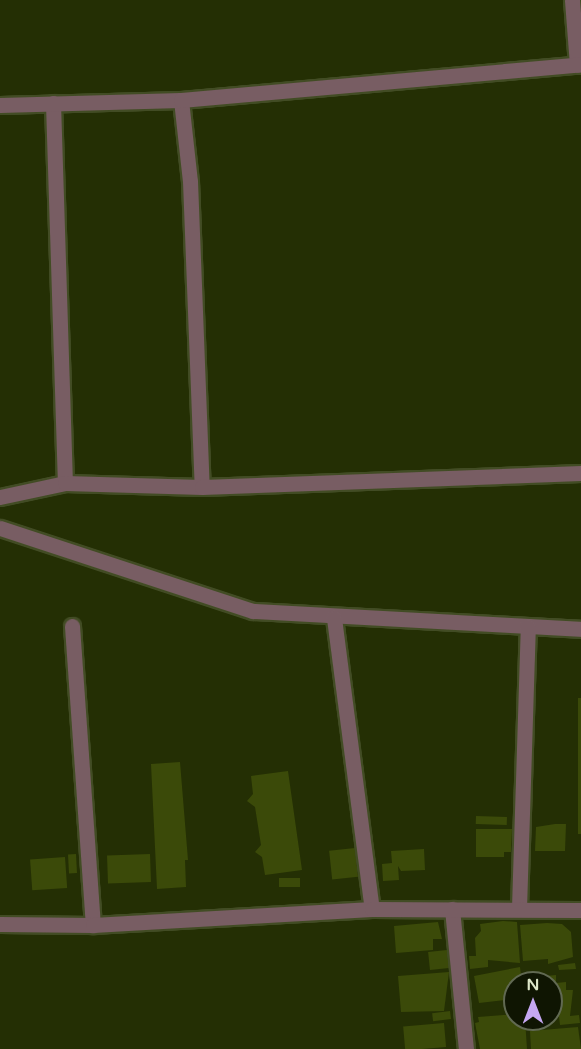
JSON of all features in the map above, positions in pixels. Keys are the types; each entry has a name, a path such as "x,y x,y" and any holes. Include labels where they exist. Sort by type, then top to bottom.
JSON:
{"street":[{"path":"0,105 181,100 579,65 572,0"},
{"path":"181,100 190,181 202,487"},
{"path":"53,104 65,483"},
{"path":"0,497 65,483 202,487 581,473"},
{"path":"0,528 253,611 334,618 581,629"},
{"path":"334,618 372,909"},
{"path":"72,626 93,924"},
{"path":"519,908 528,626"},
{"path":"0,924 93,924 372,909 581,910"},
{"path":"452,909 466,1049"}],"building":[{"path":"578,698 581,698 581,834 578,834"},
{"path":"180,762 188,860 185,860 186,887 157,889 151,764"},
{"path":"288,771 302,870 265,875 262,857 255,852 261,845 255,807 247,801 253,794 251,776"},
{"path":"476,816 507,817 507,825 476,824"},
{"path":"566,824 565,851 535,851 536,827"},
{"path":"476,829 512,829 511,852 504,852 504,857 476,857"},
{"path":"355,848 358,877 332,880 329,851"},
{"path":"424,849 425,870 401,871 398,866 399,880 383,881 382,864 392,863 391,851"},
{"path":"68,854 76,854 77,873 69,873"},
{"path":"150,854 151,882 108,883 107,856"},
{"path":"65,857 67,888 32,890 30,859"},
{"path":"279,878 300,878 300,887 279,887"},
{"path":"438,922 442,939 433,939 433,950 396,953 394,926"},
{"path":"517,922 520,963 488,960 488,967 470,969 469,956 476,956 475,938 481,931 480,924"},
{"path":"562,924 571,932 573,957 548,964 548,959 523,961 520,925"},
{"path":"447,950 449,968 430,970 428,952"},
{"path":"575,963 576,969 559,970 558,965"},
{"path":"520,967 520,971 503,971 503,1000 479,1003 474,976"},
{"path":"449,972 444,1011 401,1012 398,976"},
{"path":"563,982 566,982 566,990 573,990 570,1016 579,1015 580,1023 563,1025"},
{"path":"450,1011 451,1019 433,1021 432,1013"},
{"path":"503,1015 503,1031 526,1031 527,1049 480,1049 475,1023 479,1022 478,1017"},
{"path":"444,1023 446,1047 405,1049 403,1027"},
{"path":"578,1027 581,1049 531,1049 530,1031 563,1031 563,1028"}]}
